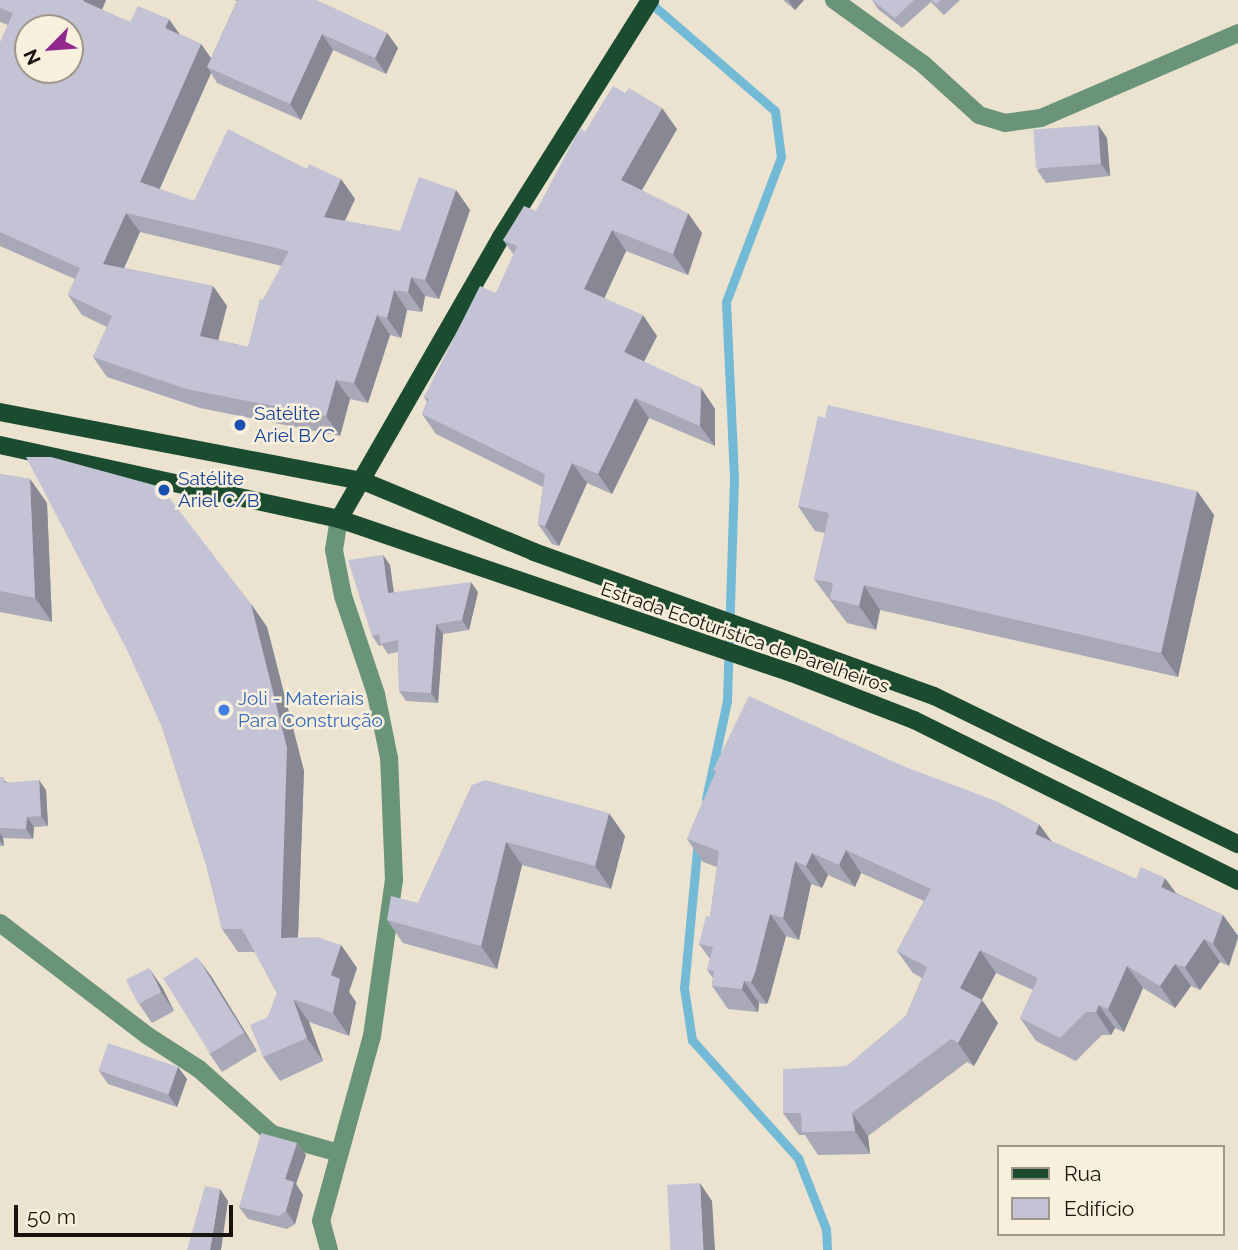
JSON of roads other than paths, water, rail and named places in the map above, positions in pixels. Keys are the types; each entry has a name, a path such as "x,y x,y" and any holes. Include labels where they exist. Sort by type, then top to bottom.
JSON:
{"main road":[{"path":"339,519 501,237 650,0"},
{"name":"Estrada Ecoturistica de Parelheiros","path":"0,412 362,481 534,552 773,635 934,696 1238,844"},
{"name":"Estrada Ecoturistica de Parelheiros","path":"0,445 339,519 768,664 914,720 1238,881"}],"street":[{"path":"834,0 923,64 979,115 1005,123 1041,118 1238,33"},
{"path":"329,1250 321,1222 372,1036 394,880 394,824 389,758 376,694 344,596 334,550 339,519"},
{"path":"0,923 148,1036 199,1069 272,1134 339,1153"}],"waterway":[{"path":"647,0 775,111 781,157 726,302 734,478 727,701 706,799"},
{"path":"698,840 684,988 692,1040 798,1158 826,1229 827,1250"}],"place":[{"name":"Satélite Ariel B/C","path":"240,425"},
{"name":"Satélite Ariel C/B","path":"164,490"},
{"name":"Joli - Materiais Para Construção","path":"224,710"}]}
